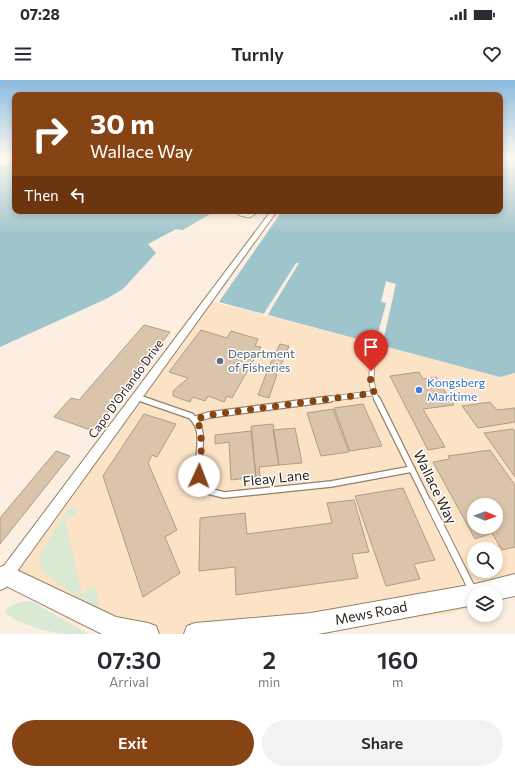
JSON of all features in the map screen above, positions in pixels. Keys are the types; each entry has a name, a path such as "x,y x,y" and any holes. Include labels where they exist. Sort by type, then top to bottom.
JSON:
{"street":[{"name":"Capo D'Orlando Drive","path":"3,579 272,214"},
{"path":"3,579 114,628 148,634"},
{"path":"503,588 515,585"},
{"name":"Mews Road","path":"195,634 310,624 467,594"}],"lane":[{"path":"240,214 249,216 252,214"},
{"name":"Wallace Way","path":"378,346 372,361 370,377 374,393 470,586"},
{"path":"137,397 192,416 196,419 209,415 374,393"},
{"name":"Fleay Lane","path":"196,419 200,425 199,476 208,491 224,495 331,484 412,469"}],"shaded area":[{"path":"202,299 490,373 515,371 515,597 503,600 503,586 467,586 467,609 447,614 291,634 109,634 75,624 0,581 0,571"}],"green space":[{"path":"75,507 79,512 65,520 82,594 95,586 100,610 94,608 45,574 40,565 40,557 43,550 66,512"},
{"path":"28,601 33,602 89,634 64,634 41,629 16,620 5,612 12,605"}],"water":[{"path":"0,183 12,183 12,214 210,214 183,230 176,229 148,244 156,253 123,289 106,299 0,347"},
{"path":"503,183 515,183 515,373 500,377 219,302 280,214 503,214"}],"pier":[{"path":"296,263 299,263 267,316 263,315"},
{"path":"386,281 396,284 382,346 375,345 386,303 381,302"}],"building":[{"path":"144,325 170,332 93,431 54,417 71,398 79,400"},
{"path":"201,330 227,338 231,331 258,339 255,346 261,347 232,398 227,396 224,402 208,396 205,401 193,397 190,402 173,396 173,391 188,378 169,372"},
{"path":"280,344 289,346 279,369 269,367"},
{"path":"267,372 277,374 269,398 258,395"},
{"path":"419,372 423,379 436,377 454,405 423,409 445,447 428,450 390,376"},
{"path":"490,402 497,410 515,408 515,422 478,428 462,406"},
{"path":"363,404 382,446 350,451 334,408"},
{"path":"333,409 349,452 321,456 307,413"},
{"path":"144,414 176,424 157,457 152,455 148,463 177,530 165,537 180,573 143,597 103,476"},
{"path":"273,424 279,465 259,467 260,476 256,477 251,426"},
{"path":"295,428 302,463 279,465 273,430"},
{"path":"513,429 515,431 515,477 484,433"},
{"path":"251,431 256,477 231,480 229,442 215,444 215,435"},
{"path":"490,450 515,485 515,547 503,550 503,542 497,542 493,534 503,534 503,498 467,498 467,524 433,462 450,459 448,456"},
{"path":"56,451 70,456 0,544 0,518"},
{"path":"403,488 435,560 414,564 420,579 386,586 355,496"},
{"path":"354,500 369,552 352,554 358,578 236,595 235,567 199,571 200,518 245,513 247,534 332,523 327,503"},
{"path":"472,534 489,534 475,539"}],"place":[{"name":"Department of Fisheries","path":"220,361"},
{"name":"Kongsberg Maritime","path":"419,390"}],"route":[{"path":"199,476 200,425 196,419 209,415 374,393 370,377 371,371"}]}
